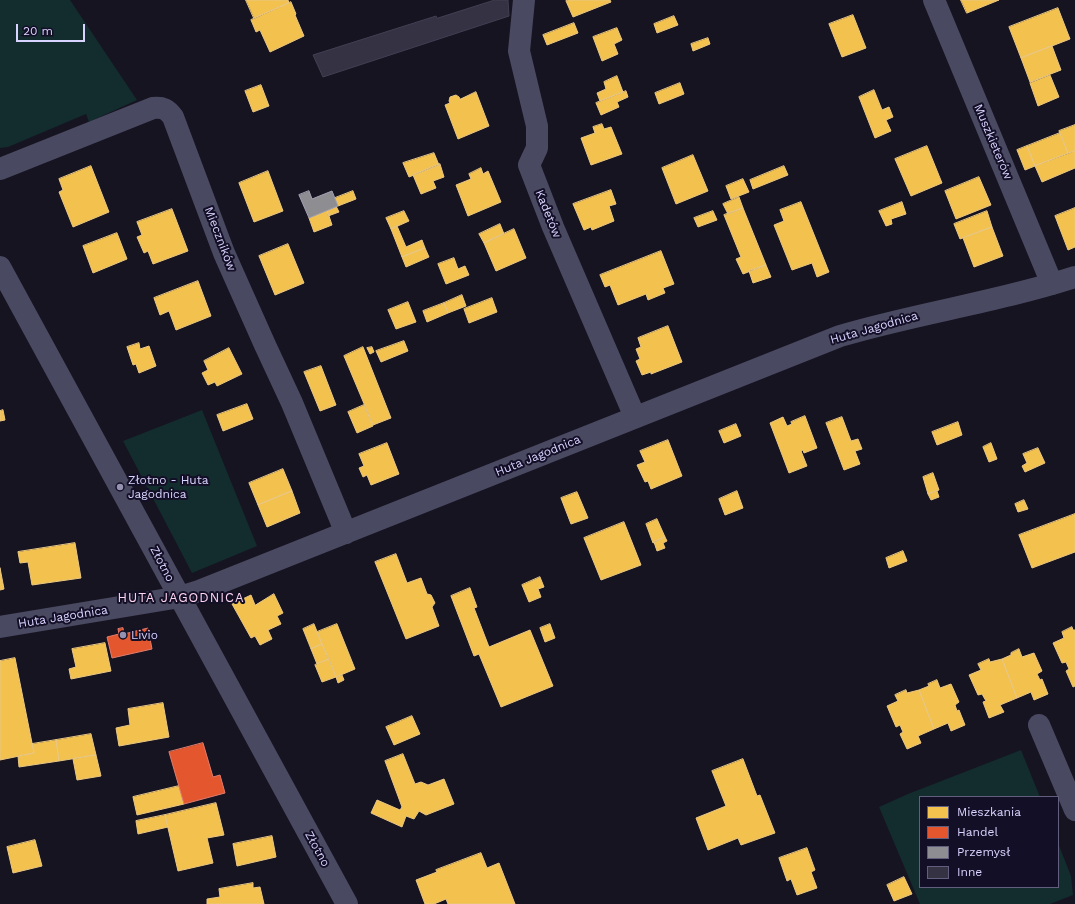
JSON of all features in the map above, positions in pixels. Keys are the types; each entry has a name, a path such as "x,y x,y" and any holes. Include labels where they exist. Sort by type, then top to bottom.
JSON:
{"street":[{"name":"Kadetów","path":"524,0 519,51 537,126 538,148 529,165 553,227 636,417"},
{"name":"Muszkieterów","path":"934,0 1052,284"},
{"name":"Mieczników","path":"0,169 153,108 161,107 168,110 173,117 227,259 264,345 292,403 346,532"},
{"name":"Złotno","path":"0,267 348,904"},
{"name":"Huta Jagodnica","path":"0,627 180,597 202,590 840,336 869,327 1006,296 1075,277"},
{"path":"1039,725 1075,810"}],"green space":[{"path":"0,0 70,0 137,100 89,122 86,114 8,147 0,148"},
{"path":"202,410 257,546 192,573 123,441"},
{"path":"1021,750 1040,796 919,796 919,888 1059,888 1059,846 1071,876 1073,895 1050,904 920,904 879,807 908,794"}],"building: Mieszkania":[{"path":"246,0 288,0 289,3 254,18"},
{"path":"610,0 611,2 573,17 566,1"},
{"path":"961,0 999,0 967,13"},
{"path":"291,2 304,36 270,52 260,30 256,32 251,20"},
{"path":"1058,8 1070,39 1021,58 1009,27"},
{"path":"853,15 866,48 842,57 829,24"},
{"path":"674,16 678,25 657,33 654,24"},
{"path":"574,23 578,33 547,45 543,35"},
{"path":"617,28 622,40 614,44 618,54 602,61 593,37"},
{"path":"708,38 710,44 693,51 691,44"},
{"path":"1052,46 1061,70 1030,82 1021,58"},
{"path":"1050,75 1059,97 1038,106 1030,83"},
{"path":"617,76 623,92 600,101 597,93 606,89 604,82"},
{"path":"680,83 684,94 659,104 655,93"},
{"path":"261,85 269,106 253,112 245,91"},
{"path":"874,90 882,110 889,107 893,117 886,120 891,131 875,138 859,97"},
{"path":"626,91 628,97 617,102 619,107 601,115 596,103"},
{"path":"476,92 489,126 458,139 445,105 450,103 450,97 456,95 460,99"},
{"path":"602,124 604,129 611,127 622,154 591,165 581,138 595,133 593,127"},
{"path":"1075,125 1075,151 1068,153 1059,131"},
{"path":"1060,133 1068,153 1035,166 1027,146"},
{"path":"927,146 942,183 911,196 895,159"},
{"path":"1027,146 1035,166 1025,170 1017,150"},
{"path":"1075,151 1075,168 1042,182 1035,166"},
{"path":"434,153 439,165 409,177 403,163"},
{"path":"693,155 708,191 676,204 662,168"},
{"path":"440,164 444,177 433,181 436,188 421,194 413,175"},
{"path":"91,166 109,212 73,227 59,192 63,190 59,179"},
{"path":"784,166 788,175 753,189 750,180"},
{"path":"481,168 483,174 488,171 501,202 468,216 456,185 471,179 469,174"},
{"path":"268,171 283,211 254,222 239,183"},
{"path":"979,177 991,205 956,219 945,191"},
{"path":"743,179 749,192 731,199 726,186"},
{"path":"611,190 616,204 609,206 614,221 592,230 591,227 584,230 573,204"},
{"path":"353,191 356,199 338,206 335,198"},
{"path":"739,197 743,208 728,214 723,204"},
{"path":"801,202 829,272 817,277 812,263 792,270 774,225 784,221 780,210"},
{"path":"902,202 906,214 891,219 892,224 886,226 879,211"},
{"path":"336,206 339,212 328,216 327,210"},
{"path":"743,208 766,265 743,274 736,259 741,257 724,215"},
{"path":"1075,208 1075,247 1068,250 1055,216"},
{"path":"172,209 188,251 153,264 148,251 144,253 137,237 142,235 137,222"},
{"path":"327,210 332,225 314,232 309,218"},
{"path":"404,211 409,221 391,229 386,218"},
{"path":"713,211 717,220 698,227 694,218"},
{"path":"987,211 992,227 960,239 954,224"},
{"path":"500,224 504,234 484,243 479,234"},
{"path":"397,226 406,247 422,240 425,248 402,257 391,229"},
{"path":"992,227 1003,256 974,267 963,238"},
{"path":"514,229 526,258 496,271 484,243"},
{"path":"117,233 127,259 93,273 83,246"},
{"path":"288,244 304,283 275,295 259,256"},
{"path":"425,248 429,257 406,267 402,257"},
{"path":"661,251 674,284 663,288 665,293 648,300 646,294 618,305 610,285 605,287 600,275"},
{"path":"454,258 458,269 465,266 469,275 446,284 438,264"},
{"path":"766,265 771,277 753,283 749,271"},
{"path":"198,281 211,316 176,330 169,311 160,315 154,298"},
{"path":"462,295 466,306 448,313 444,303"},
{"path":"492,298 497,312 469,323 464,309"},
{"path":"408,302 416,322 396,329 388,310"},
{"path":"444,303 448,313 427,322 423,311"},
{"path":"668,326 682,362 651,374 651,372 642,375 636,361 640,359 636,349 641,347 638,338"},
{"path":"404,341 408,351 381,362 376,351"},
{"path":"139,343 140,349 149,346 156,366 139,373 136,364 133,365 127,347"},
{"path":"363,347 391,418 373,425 344,356"},
{"path":"372,347 374,352 370,354 367,348"},
{"path":"229,348 242,374 217,386 215,382 208,385 202,373 208,370 204,361"},
{"path":"321,366 336,405 320,411 304,372"},
{"path":"247,404 253,419 223,431 217,415"},
{"path":"364,405 373,426 357,433 348,412"},
{"path":"3,410 5,420 0,421 0,411"},
{"path":"805,416 817,448 804,453 803,450 801,451 807,466 789,473 770,423 783,417 787,426 792,424 791,422"},
{"path":"842,417 851,441 858,439 862,449 855,451 860,464 844,470 826,423"},
{"path":"958,422 962,435 937,445 932,432"},
{"path":"736,424 741,436 724,443 719,431"},
{"path":"668,440 682,476 651,489 648,481 645,482 637,465 645,462 640,451"},
{"path":"387,443 399,474 371,485 367,475 363,477 359,468 364,466 359,454"},
{"path":"991,443 997,459 989,462 983,447"},
{"path":"1038,448 1045,463 1025,472 1022,466 1027,463 1023,454"},
{"path":"283,469 292,491 258,505 249,483"},
{"path":"933,473 939,490 928,494 923,477"},
{"path":"292,491 300,513 267,527 258,505"},
{"path":"737,491 743,508 725,515 719,499"},
{"path":"937,491 939,497 931,500 928,494"},
{"path":"577,492 588,518 571,524 561,498"},
{"path":"1024,500 1028,509 1018,512 1015,504"},
{"path":"1075,514 1075,552 1032,568 1019,535"},
{"path":"657,519 665,537 653,543 646,524"},
{"path":"624,522 641,565 601,580 584,538"},
{"path":"665,537 667,541 663,543 665,548 657,551 654,542"},
{"path":"75,543 81,578 32,585 28,562 20,563 18,552"},
{"path":"903,551 907,561 889,568 886,558"},
{"path":"396,554 407,583 421,578 427,594 431,595 435,603 432,607 439,626 406,639 375,562"},
{"path":"0,568 4,589 0,590"},
{"path":"540,577 544,587 538,589 541,597 529,602 522,585"},
{"path":"470,588 477,607 474,608 489,647 530,630 553,686 501,707 479,654 474,656 451,596"},
{"path":"274,594 283,613 277,616 281,624 268,630 272,639 260,645 255,636 251,638 232,604 251,595 255,605"},
{"path":"314,624 322,644 311,649 303,629"},
{"path":"337,624 355,669 336,677 317,632"},
{"path":"550,624 555,638 545,642 540,628"},
{"path":"1072,627 1073,630 1075,630 1075,686 1073,687 1066,671 1069,669 1066,662 1062,663 1053,643 1064,638 1062,632"},
{"path":"105,643 111,671 71,679 69,669 76,667 72,649"},
{"path":"322,644 329,659 317,664 311,649"},
{"path":"1019,649 1022,657 1034,653 1042,671 1037,674 1040,680 1042,679 1048,694 1034,700 1031,692 1017,698 1002,659"},
{"path":"15,658 34,753 0,760 0,661"},
{"path":"329,659 336,677 322,682 315,665"},
{"path":"989,659 990,662 1002,659 1017,698 1000,705 1004,712 989,718 983,702 986,701 982,694 978,695 969,675 981,670 978,664"},
{"path":"342,675 344,680 338,683 336,677"},
{"path":"937,680 940,688 951,684 959,702 955,705 957,711 959,710 965,725 951,731 948,723 934,729 919,690 929,686 928,684"},
{"path":"906,690 907,693 919,690 934,729 918,736 921,743 907,749 900,734 903,732 900,725 896,727 887,706 898,701 895,695"},
{"path":"163,703 169,737 119,746 116,728 130,725 128,709"},
{"path":"412,716 420,734 394,745 386,727"},
{"path":"91,734 96,755 59,761 56,740"},
{"path":"56,740 59,761 19,767 18,756 34,753 32,744"},
{"path":"403,754 415,784 421,782 428,785 444,779 454,804 426,815 419,811 414,819 406,816 402,827 371,813 377,800 400,810 402,807 385,761"},
{"path":"96,755 101,776 77,780 73,759"},
{"path":"743,759 757,796 760,795 775,833 741,845 738,838 708,850 696,818 726,806 712,771"},
{"path":"179,786 184,804 137,815 133,797"},
{"path":"216,803 224,835 207,838 213,863 178,871 165,815"},
{"path":"165,815 168,827 138,834 136,821"},
{"path":"272,836 276,857 237,866 233,844"},
{"path":"35,840 42,866 13,873 7,847"},
{"path":"807,848 815,870 811,872 817,888 797,895 791,879 787,881 779,858"},
{"path":"481,853 487,868 499,863 515,904 448,904 446,899 434,904 425,904 416,880 437,872 436,870"},
{"path":"904,877 912,894 894,901 887,885"},
{"path":"253,883 253,888 260,887 264,904 207,904 207,899 220,897 219,889"}],"building: Handel":[{"path":"123,628 124,634 148,628 152,649 112,658 107,637 119,634 118,629"},
{"path":"203,743 213,777 220,775 225,793 184,804 169,752"}],"building: Przemysł":[{"path":"309,191 312,199 332,191 338,206 309,218 299,195"}],"building: Inne":[{"path":"495,0 508,0 509,16 323,77 313,55 436,16 437,18"}],"place":[{"name":"Złotno - Huta Jagodnica","path":"120,487"},
{"name":"Livio","path":"123,635"}],"district":[{"name":"HUTA JAGODNICA","path":"181,598"}]}
